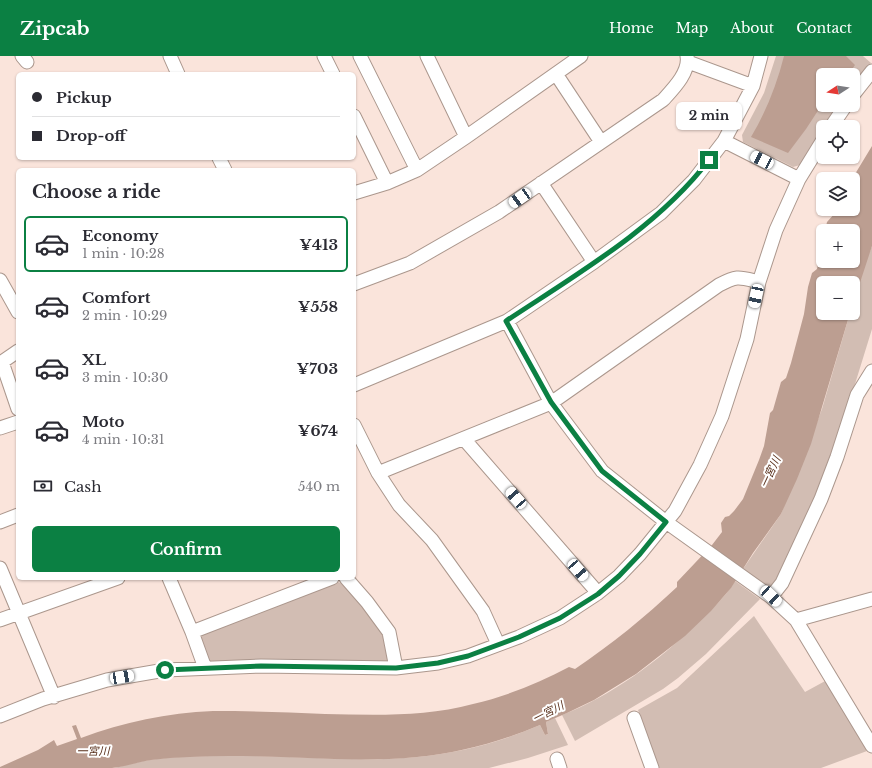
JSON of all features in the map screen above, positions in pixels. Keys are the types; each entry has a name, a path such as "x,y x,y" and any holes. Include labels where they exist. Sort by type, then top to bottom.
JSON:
{"street":[{"path":"170,56 177,72"},
{"path":"324,56 332,72"},
{"path":"360,56 417,170"},
{"path":"427,56 466,137"},
{"path":"356,192 387,183 417,170 580,56"},
{"path":"356,384 506,321 594,262 661,213 694,180 724,141 753,86 761,56"},
{"path":"356,283 410,263 499,212 663,100 678,84 687,59 753,86"},
{"path":"860,86 872,71"},
{"path":"556,74 601,142"},
{"path":"356,120 387,183"},
{"path":"724,141 799,179"},
{"path":"0,716 107,680 165,670 261,666 396,668 438,663 468,656 519,637 560,618 598,594 619,576 640,554 675,511 700,465 722,416 747,339 759,282 776,230 799,179 816,151"},
{"path":"541,183 594,262"},
{"path":"378,473 551,402 719,285 733,278 743,278 759,282"},
{"path":"1,286 16,309"},
{"path":"506,321 551,402 602,471 682,534 771,596 796,620 872,746"},
{"path":"16,352 2,362 16,403"},
{"path":"771,596 782,583 821,499 837,457 857,395 872,371"},
{"path":"0,428 16,423"},
{"path":"356,429 378,473 399,505 432,540 483,611 498,644"},
{"path":"464,438 598,594"},
{"path":"0,522 16,516"},
{"path":"0,568 54,697"},
{"path":"0,620 112,580"},
{"path":"170,580 192,632 205,668"},
{"path":"192,632 327,580"},
{"path":"348,580 367,602 389,632 396,668"},
{"path":"796,620 872,599"},
{"path":"634,718 652,768"}],"shaded area":[{"path":"776,56 863,56 871,63 860,76 860,68 816,68 816,112 834,112 828,120 816,120 816,139 800,165 793,167 743,142 742,135 764,93"},
{"path":"872,246 872,329 834,452 817,494 779,577 768,589 743,569 781,514 822,409 848,320 860,320 860,279"},
{"path":"735,581 760,599 706,654 663,689 575,741 562,715 616,688 650,664 682,638 712,609 727,593"},
{"path":"338,582 345,585 383,632 388,660 384,663 207,661 198,636"},
{"path":"754,616 805,692 827,680 867,751 821,768 658,768 638,710 677,688"},
{"path":"555,718 568,745 528,758 489,768 114,768 149,760 188,756 252,756 346,759 393,759 417,757 448,753 480,746 510,737 540,725 545,735 548,734 546,722"}],"water":[{"path":"784,56 846,56 855,65 853,68 816,68 817,112 788,153 751,137 762,118 778,77"},
{"name":"一宮川","path":"872,146 872,246 860,283 860,276 816,276 816,320 848,320 811,444 797,479 781,514 753,553 731,588 711,611 685,636 636,674 594,700 546,722 548,734 545,735 540,725 510,737 448,753 394,759 199,756 151,760 112,768 0,768 38,750 54,740 57,746 77,739 72,726 76,725 81,738 113,727 146,719 196,712 241,711 381,715 437,711 486,701 510,693 534,684 569,667 575,669 589,660 628,630 677,587 677,582 712,545 722,532 721,523 725,517 729,516 734,511 743,499 764,446 770,413 773,410 781,382 786,378 791,363 804,314 808,287 812,273 817,268 860,268 860,224 827,224 832,216 860,216 860,172 856,172"}],"route":[{"path":"165,670 261,666 396,668 438,663 468,656 519,637 560,618 598,594 619,576 640,554 666,522 602,471 551,402 506,321 594,262 661,213 694,180 709,160"}]}
